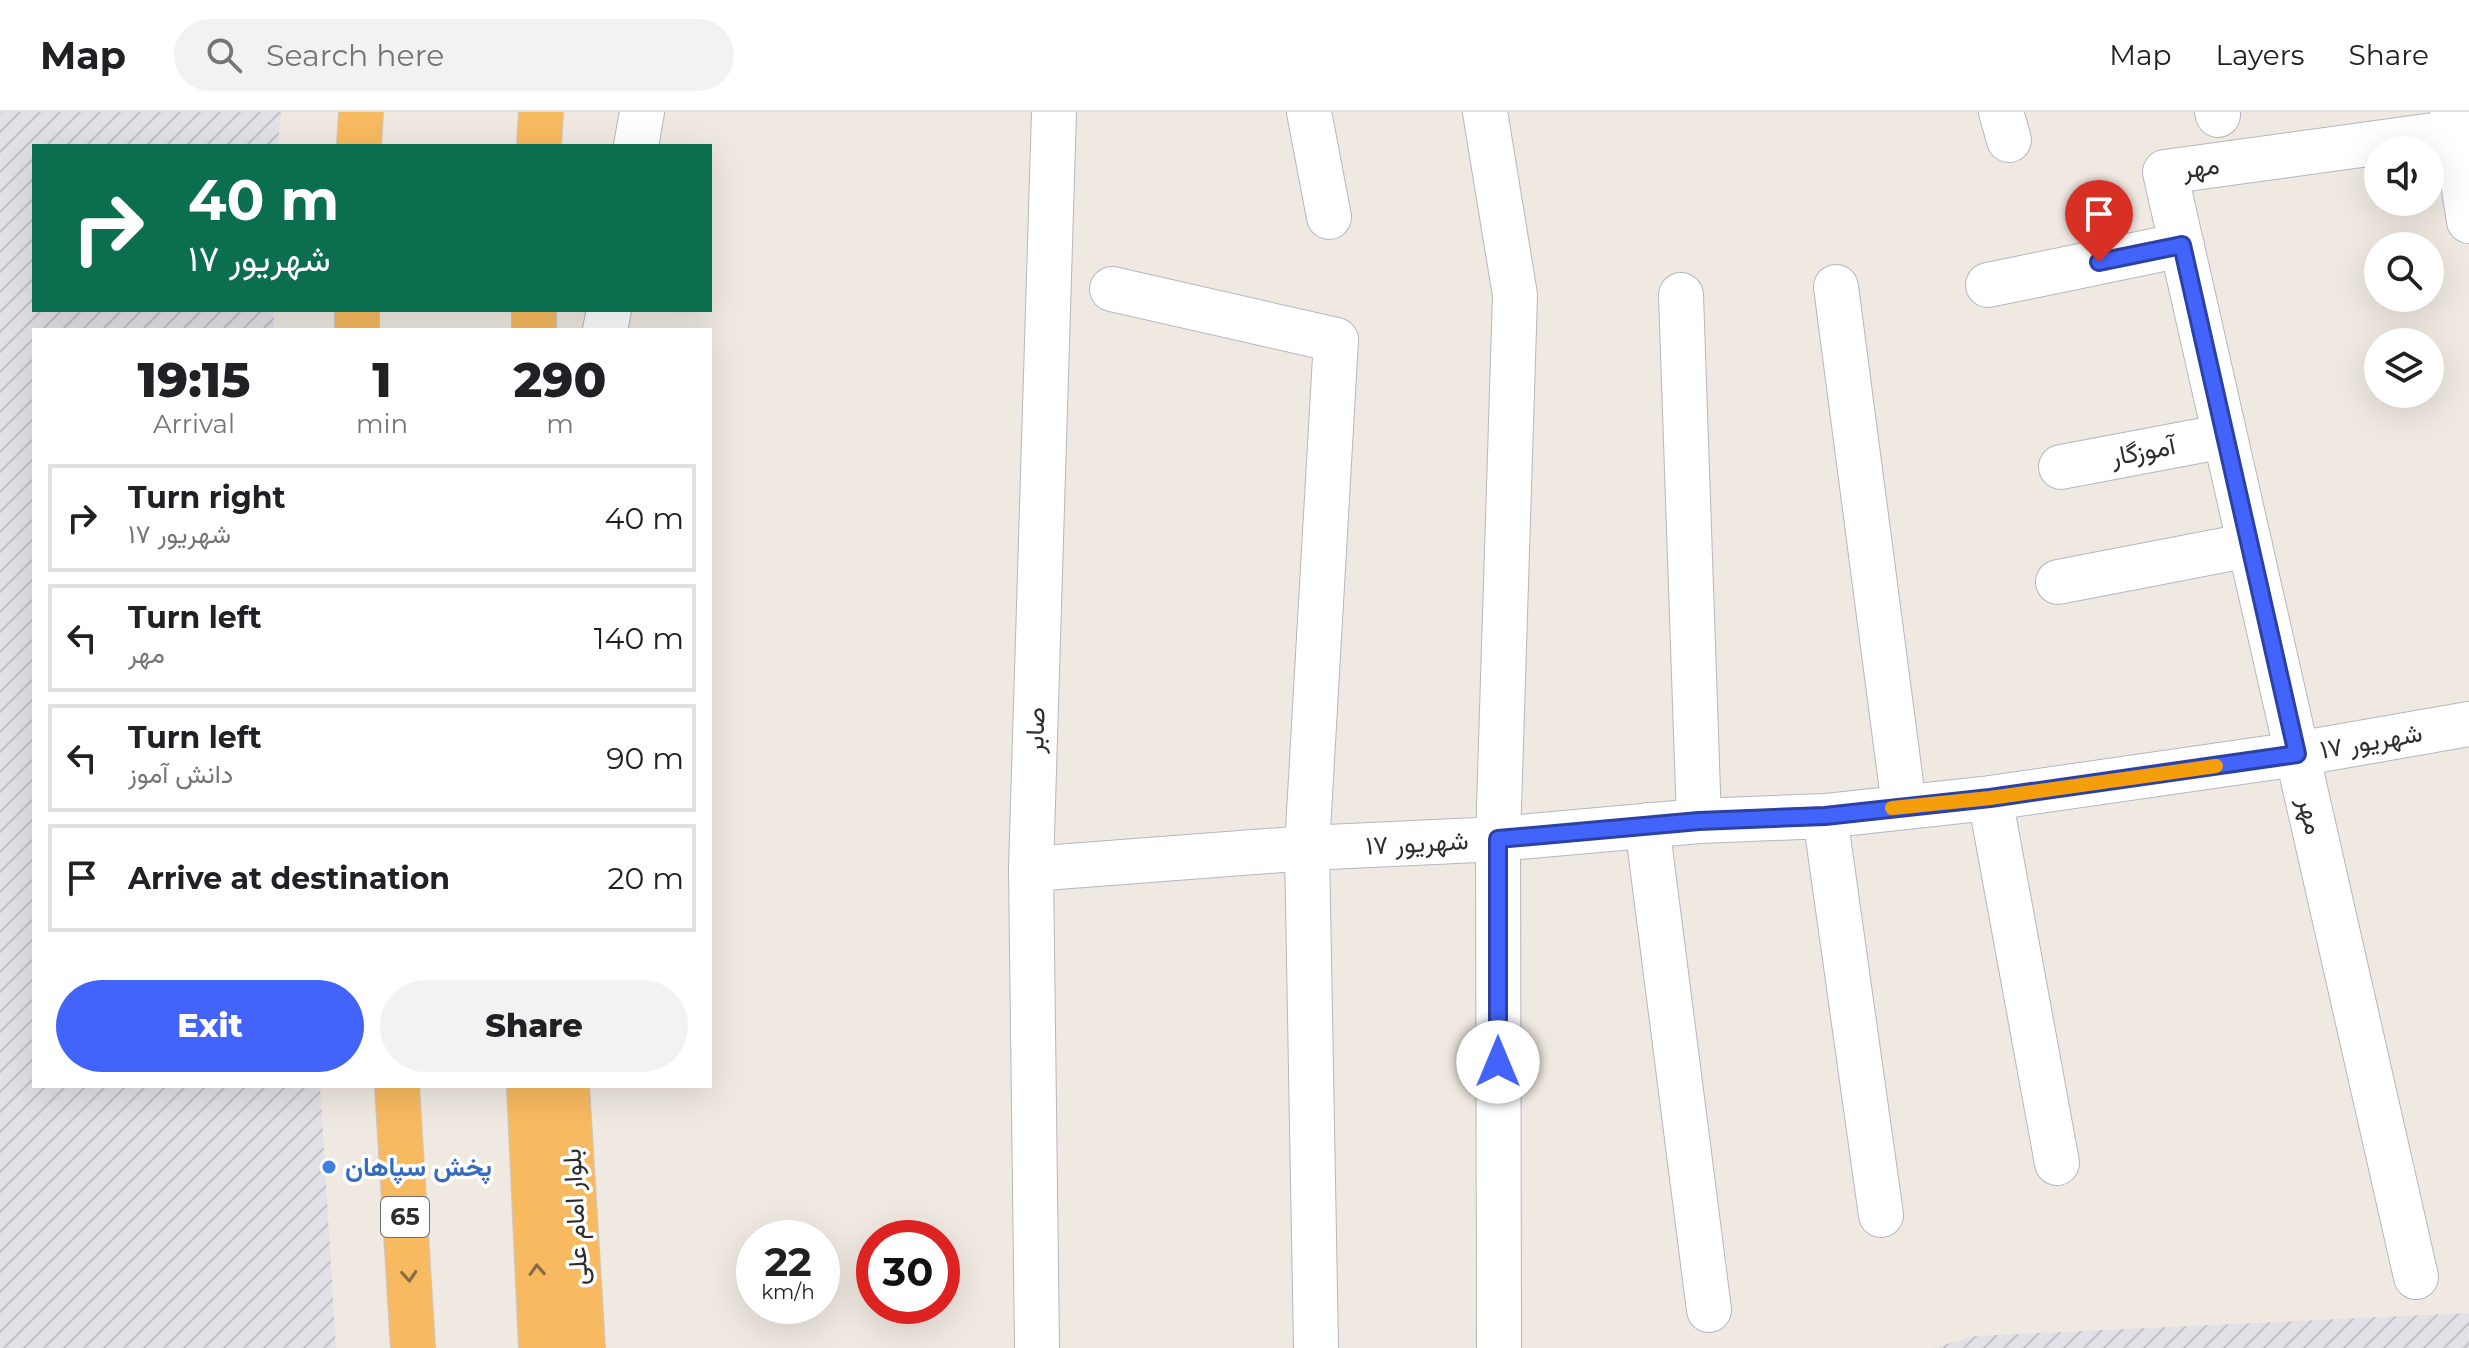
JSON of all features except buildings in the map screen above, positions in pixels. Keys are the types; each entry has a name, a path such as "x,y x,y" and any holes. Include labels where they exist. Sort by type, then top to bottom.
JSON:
{"highway":[{"path":"359,144 361,112"},
{"path":"539,144 541,112"},
{"name":"65","path":"397,1088 414,1347"},
{"path":"529,1088 541,1348"},
{"name":"بلوار امام علی","path":"567,1088 583,1348"}],"street":[{"path":"636,144 642,112"},
{"name":"صابر","path":"1037,1348 1031,869 1054,112"},
{"path":"1309,112 1329,217"},
{"path":"1485,112 1515,295 1498,839 1499,1348"},
{"path":"2454,122 2469,221"},
{"name":"مهر","path":"2416,1277 2165,172 2454,122"},
{"path":"1988,285 2182,245"},
{"path":"1836,287 1904,806"},
{"path":"1112,289 1336,340 1307,848 1316,1348"},
{"path":"1681,295 1699,821"},
{"name":"آموزگار","path":"2061,467 2225,436"},
{"path":"2058,582 2250,545"},
{"name":"۱۷ شهریور","path":"1031,869 1307,848 1498,839 1699,821 1825,816 1990,798 2297,754 2469,724"},
{"path":"1990,798 2057,1163"},
{"path":"1825,816 1881,1215"},
{"path":"1647,825 1709,1310"}],"shaded area":[{"path":"0,112 281,112 278,144 32,144 32,312 273,312 274,328 32,328 32,1088 320,1088 336,1348 0,1348"},
{"path":"2469,1313 2469,1348 1933,1348 1975,1336"}],"slow traffic":[{"path":"1892,808 1990,798 2216,766"}],"place":[{"name":"پخش سپاهان","path":"329,1167"}],"route":[{"path":"1498,1062 1498,839 1699,821 1825,816 1990,798 2297,754 2182,245 2099,262"}]}
